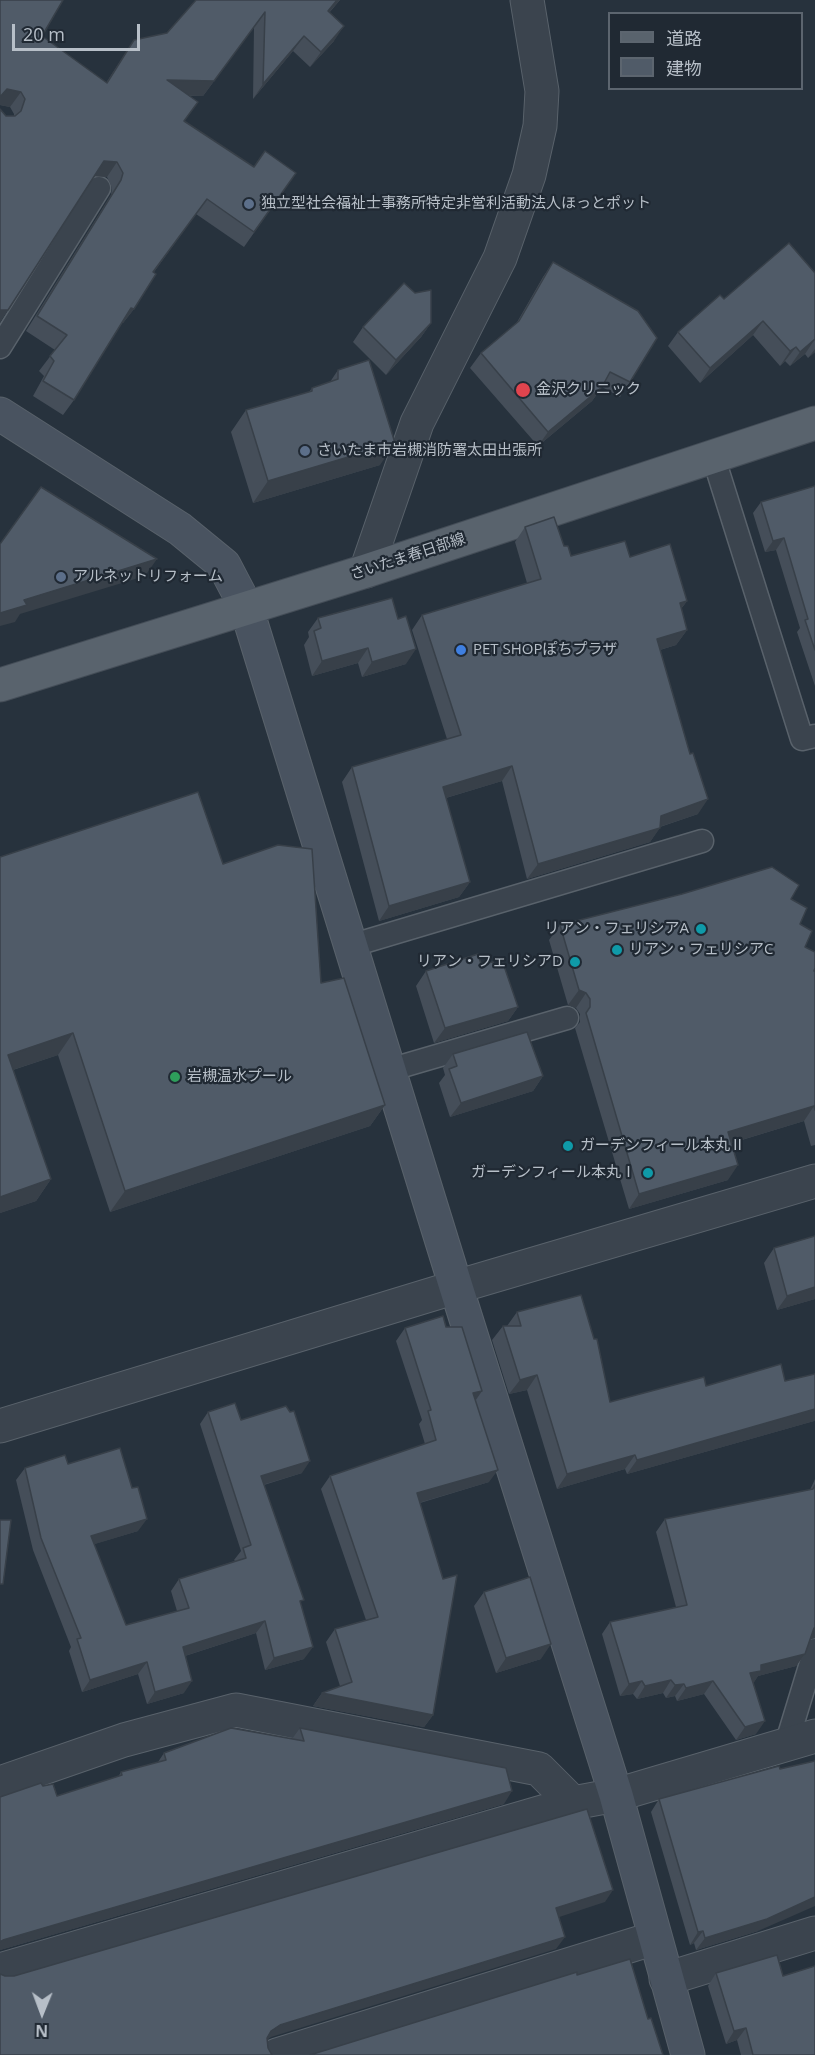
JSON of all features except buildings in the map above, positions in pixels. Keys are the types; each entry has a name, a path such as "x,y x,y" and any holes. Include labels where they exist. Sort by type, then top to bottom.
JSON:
{"main road":[{"name":"さいたま春日部線","path":"0,685 366,571 815,423"}],"street":[{"path":"366,571 417,423 500,258 529,175 540,126 542,91 527,0"},
{"path":"0,414 180,529 224,565 246,607 616,1795 688,2055"},
{"path":"0,1426 456,1287 815,1181"},
{"path":"0,1783 124,1740 236,1710 539,1769 573,1803"},
{"path":"0,1970 573,1803 616,1795 801,1740"},
{"path":"666,1979 815,1933"},
{"path":"277,2055 655,1938"}],"lane":[{"path":"0,347 99,188"},
{"path":"713,456 802,739 815,736"},
{"path":"350,946 702,841"},
{"path":"389,1070 567,1018"},
{"path":"801,1740 815,1650"}],"place":[{"name":"独立型社会福祉士事務所特定非営利活動法人ほっとポット","path":"249,204"},
{"name":"金沢クリニック","path":"523,390"},
{"name":"さいたま市岩槻消防署太田出張所","path":"305,451"},
{"name":"アルネットリフォーム","path":"61,577"},
{"name":"PET SHOPぽちプラザ","path":"461,650"},
{"name":"リアン・フェリシアA","path":"701,929"},
{"name":"リアン・フェリシアC","path":"617,950"},
{"name":"リアン・フェリシアD","path":"575,962"},
{"name":"岩槻温水プール","path":"175,1077"},
{"name":"ガーデンフィール本丸Ⅱ","path":"568,1146"},
{"name":"ガーデンフィール本丸Ⅰ","path":"648,1173"}]}
